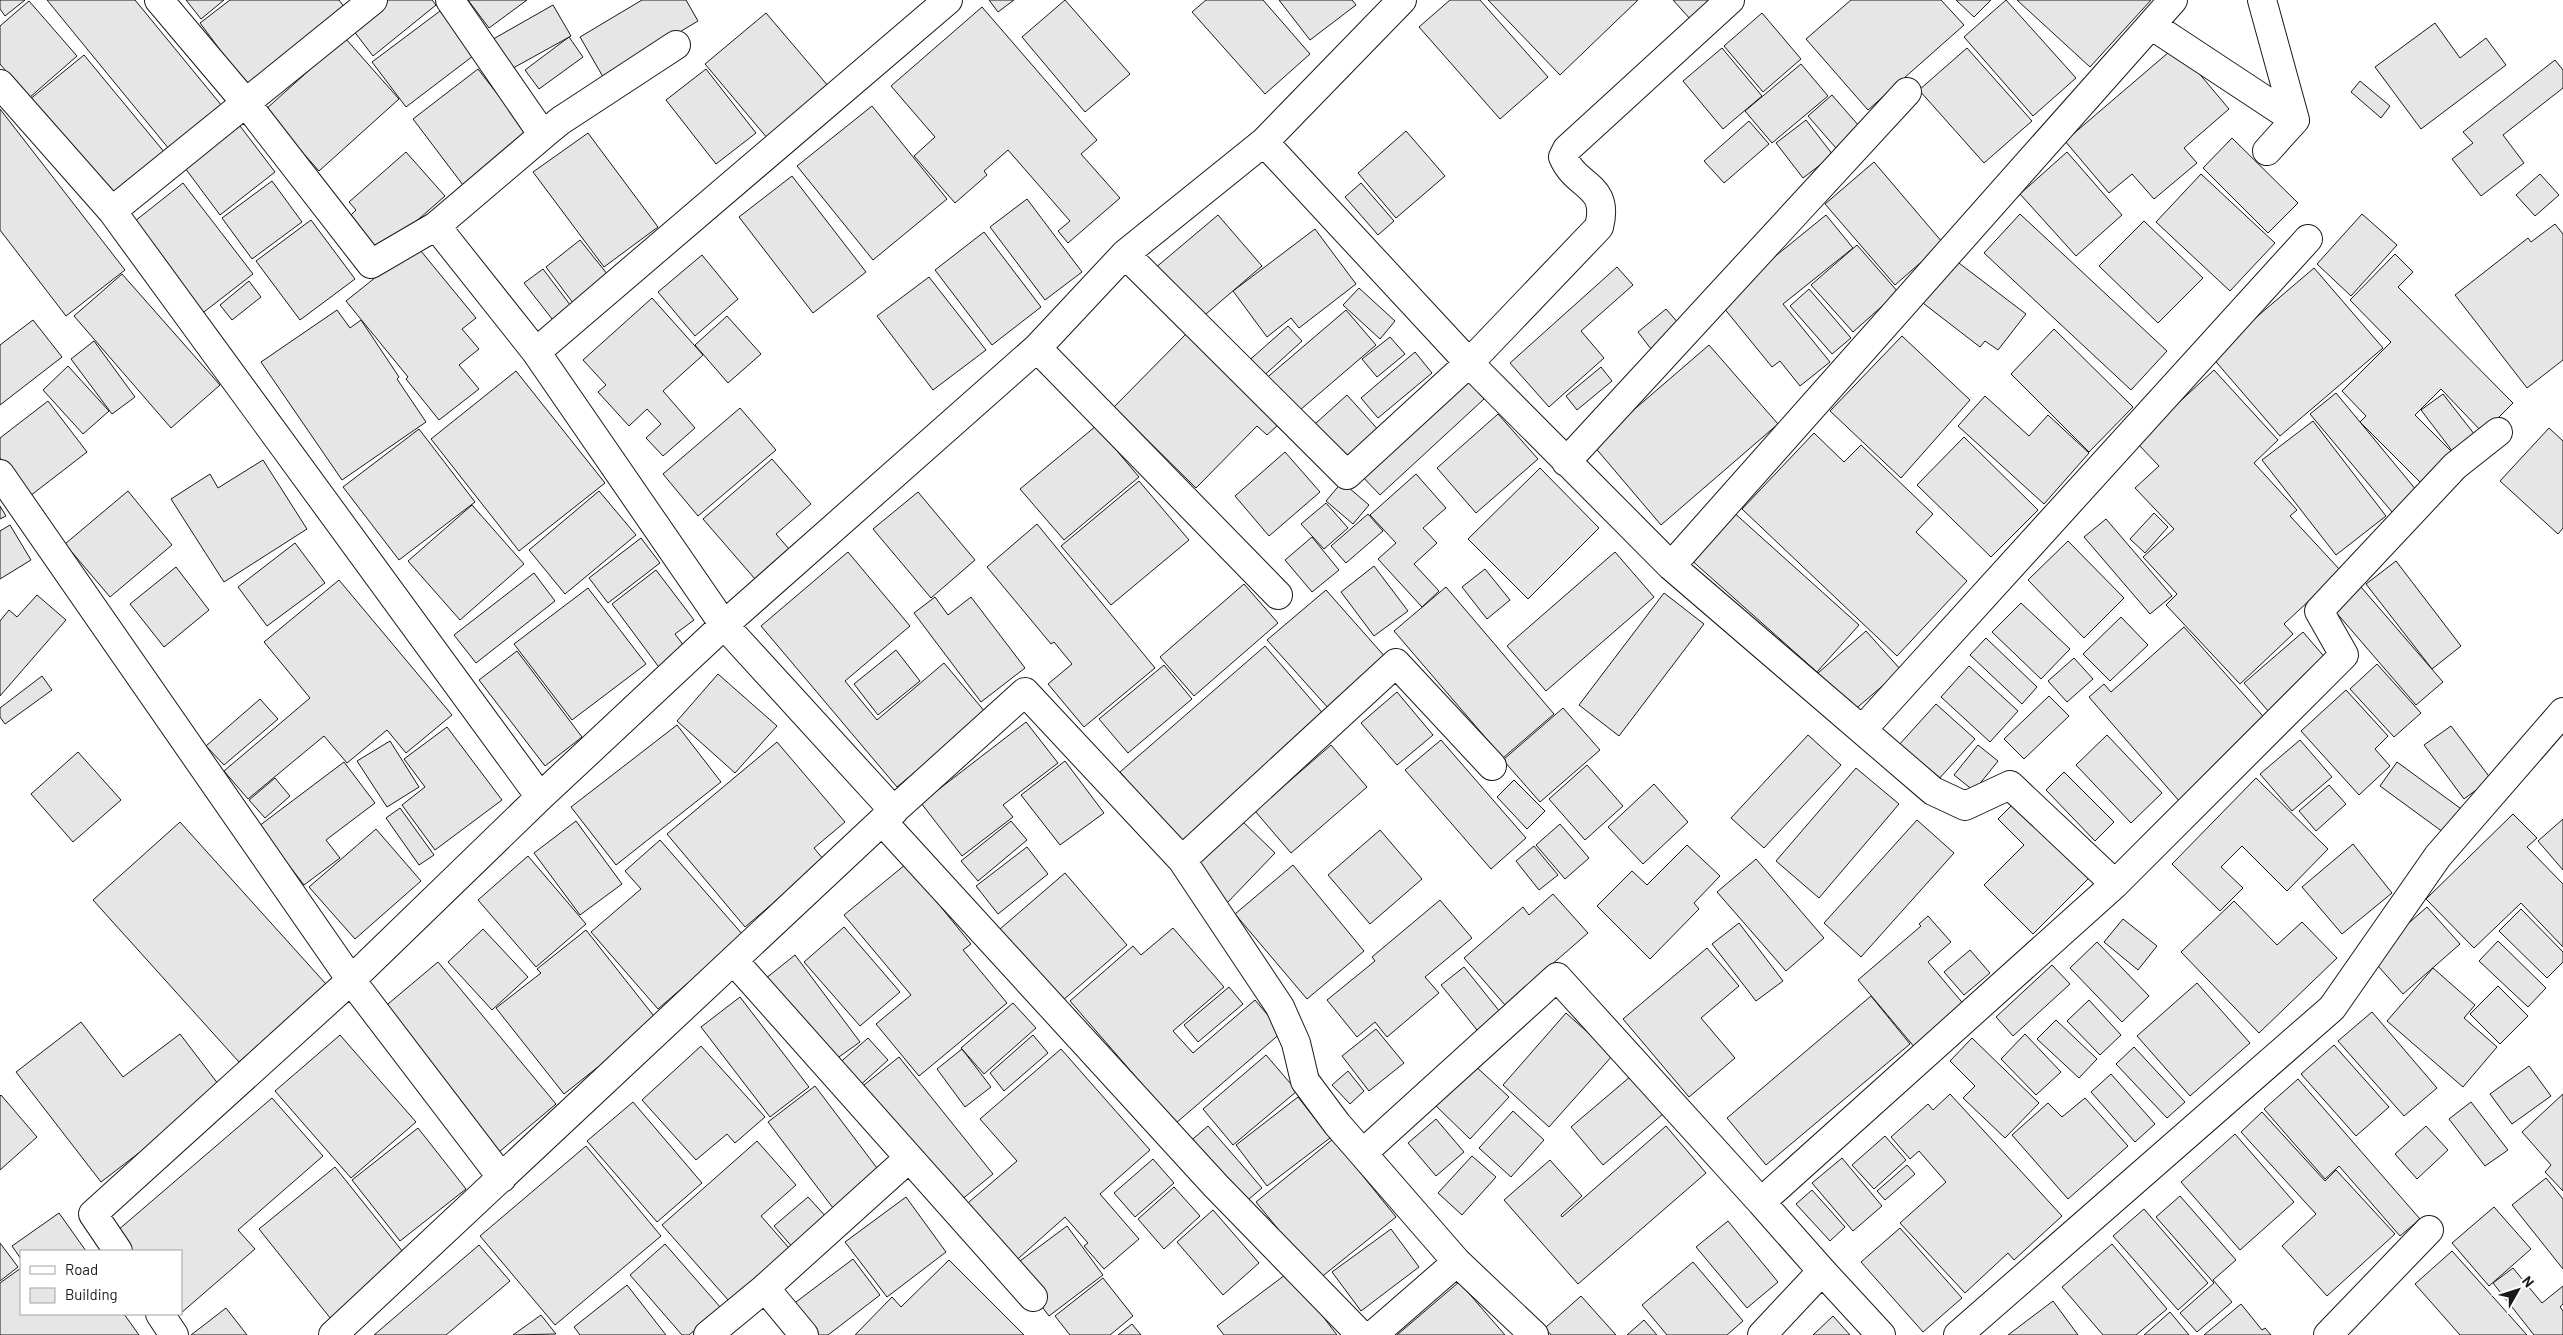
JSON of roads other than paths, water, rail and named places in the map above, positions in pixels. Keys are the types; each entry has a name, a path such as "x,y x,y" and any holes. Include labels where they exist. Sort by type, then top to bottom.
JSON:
{"street":[{"path":"159,0 246,103 371,264 436,226 560,121 676,45"},
{"path":"112,211 373,0"},
{"path":"450,0 543,135"},
{"path":"536,352 948,0"},
{"path":"117,1250 93,1214 351,980 540,797 724,625 1037,348 1125,254 1264,142 1402,0"},
{"path":"1125,254 1347,475 1468,363 1599,226 1603,211 1599,196 1567,166 1563,157 1567,149 1730,0"},
{"path":"1671,566 2173,0"},
{"path":"2262,0 2295,120"},
{"path":"2151,24 2295,120"},
{"path":"0,84 112,211 540,797"},
{"path":"1566,462 1907,92"},
{"path":"2267,151 2295,120"},
{"path":"1264,142 1468,363 1671,566 1933,791 1965,806 2010,785 2115,884"},
{"path":"436,226 536,352 724,625 888,816 1216,1186 1361,1335"},
{"path":"1862,730 2308,239"},
{"path":"1037,348 1278,595"},
{"path":"1762,1202 2115,884 2344,655 2319,610 2455,466 2498,432"},
{"path":"0,474 351,980 502,1178"},
{"path":"1182,860 1396,664 1492,766"},
{"path":"333,1335 888,816 1026,692 1182,860 1280,1006 1296,1043 1305,1081 1337,1124 1457,1262 1534,1335"},
{"path":"1958,1335 2332,1008 2438,856 2563,712"},
{"path":"734,961 1033,1297"},
{"path":"1363,1153 1557,977 1881,1335"},
{"path":"708,1335 765,1288 909,1158"},
{"path":"2328,1335 2429,1230"},
{"path":"1373,1335 1457,1262"},
{"path":"1762,1335 1822,1271"},
{"path":"765,1288 804,1335"},
{"path":"161,1315 174,1335"}]}
